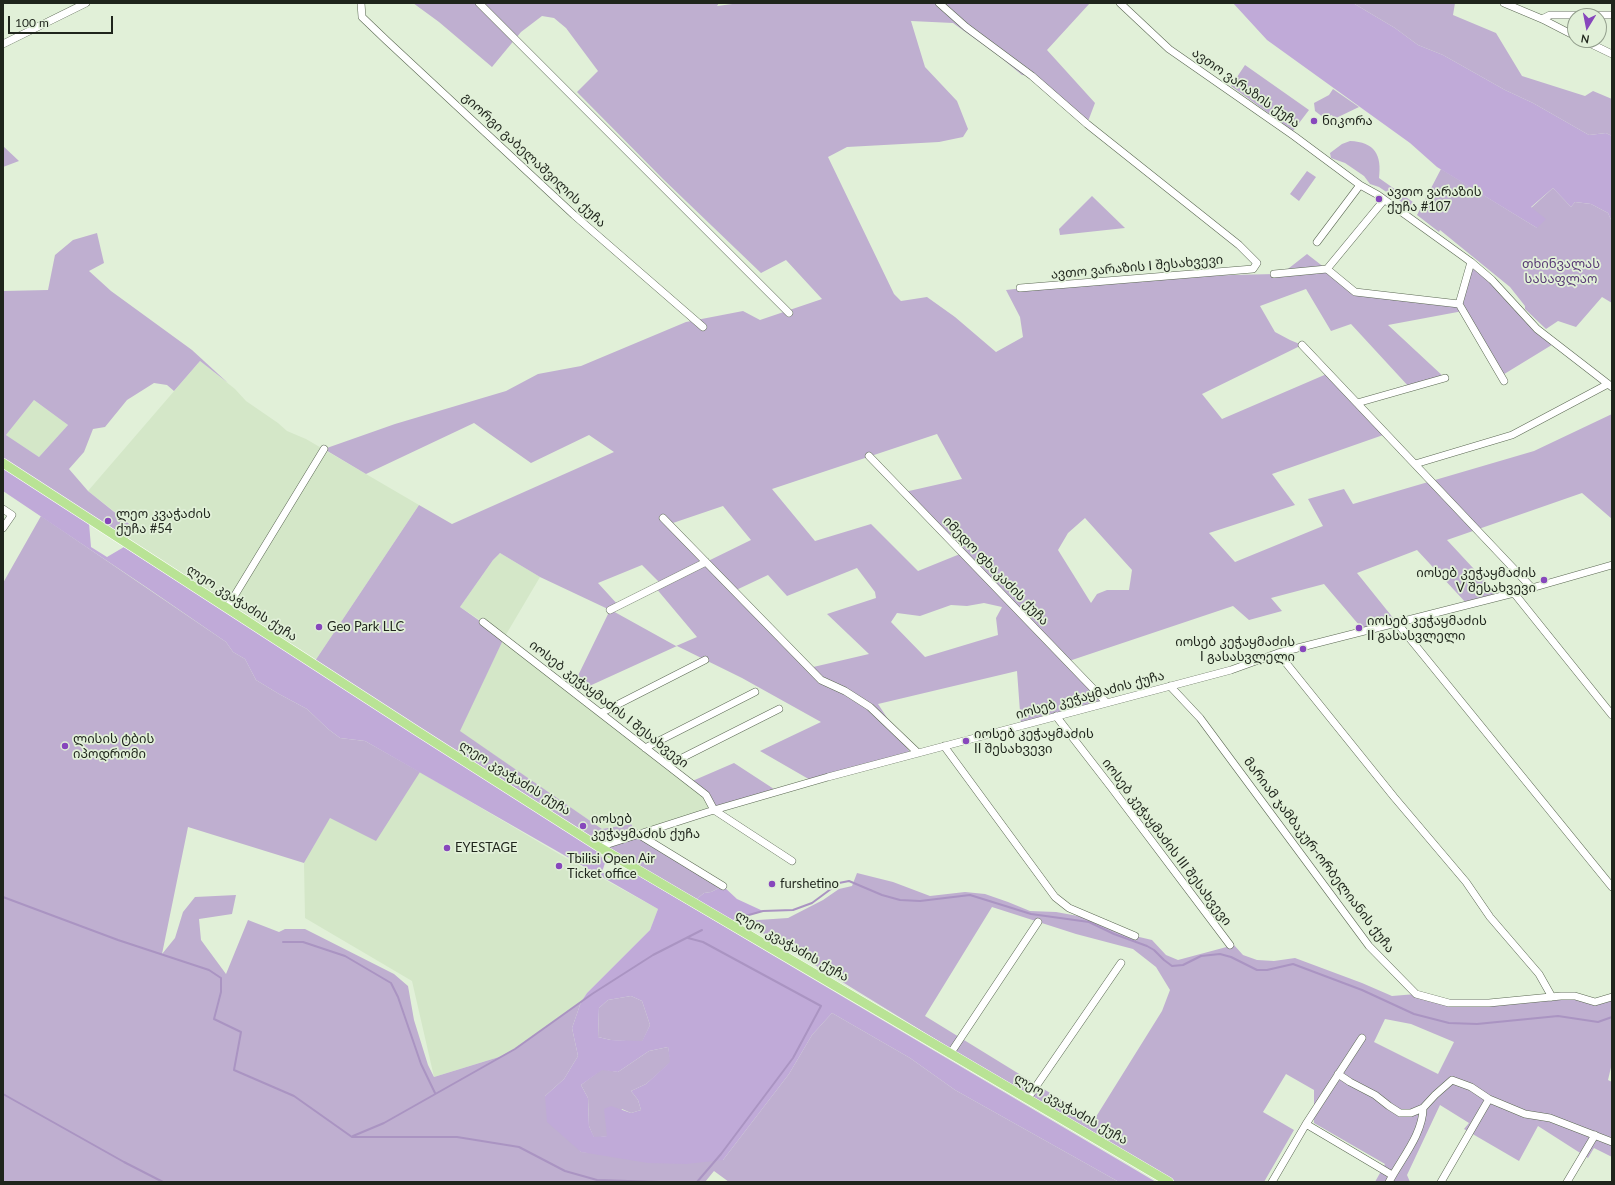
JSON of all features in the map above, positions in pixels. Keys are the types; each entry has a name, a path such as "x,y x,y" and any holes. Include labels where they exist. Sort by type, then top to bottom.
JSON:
{"main road":[{"name":"ლეო კვაჭაძის ქუჩა","path":"3,463 600,847 1169,1182"}],"street":[{"name":"გიორგი გაბელაშვილის ქუჩა","path":"361,3 362,17 386,40 574,215 703,327"},
{"path":"478,3 789,313"},
{"name":"ავთო ვარაზის I შესახვევი","path":"939,3 966,27 1032,76 1087,124 1239,245 1257,263 1253,269 1020,288"},
{"name":"ავთო ვარაზის ქუჩა","path":"1120,3 1169,49 1471,262 1492,280 1537,329 1610,386"},
{"path":"1504,3 1542,19 1567,32"},
{"path":"3,44 84,4"},
{"path":"1542,19 1550,15 1612,15"},
{"path":"1600,48 1612,54"},
{"path":"1317,242 1360,185"},
{"path":"1327,269 1384,200"},
{"path":"1471,262 1459,304 1504,382"},
{"path":"1274,274 1327,269 1356,292 1459,304"},
{"path":"1302,345 1532,588"},
{"path":"1357,403 1445,378"},
{"path":"1415,464 1512,435 1610,386"},
{"path":"227,608 324,449"},
{"name":"იმედო ფხაკაძის ქუჩა","path":"869,456 1106,702"},
{"path":"3,509 12,515 3,528"},
{"path":"663,518 821,680 845,691 870,707 918,753"},
{"path":"610,610 706,562"},
{"name":"იოსებ კეჭაყმაძის ქუჩა","path":"600,847 714,810 828,777 1231,670 1278,653 1514,594 1612,565"},
{"path":"1514,594 1612,715"},
{"name":"იოსებ კეჭაყმაძის I შესახვევი","path":"483,622 706,795 714,810"},
{"path":"1398,624 1612,887"},
{"path":"1278,653 1394,797 1466,882 1490,917 1539,974 1552,997"},
{"path":"601,713 705,660"},
{"name":"მარიამ ჯამბაკურ-ორბელიანის ქუჩა","path":"1170,686 1208,729 1369,946 1416,994 1449,1003 1489,1003 1575,996 1595,1002 1612,997"},
{"path":"645,748 755,692"},
{"path":"668,765 779,709"},
{"name":"იოსებ კეჭაყმაძის III შესახვევი","path":"1056,716 1111,786 1230,945"},
{"path":"944,746 1055,897 1068,908 1135,936"},
{"path":"714,810 792,862"},
{"path":"638,834 723,886"},
{"path":"950,1054 1038,922"},
{"path":"1028,1098 1120,963"},
{"path":"1272,1182 1306,1124 1362,1038"},
{"path":"1338,1074 1375,1095 1400,1113 1411,1112 1423,1108 1452,1080 1471,1087 1489,1099 1525,1114 1550,1118 1595,1134 1612,1142"},
{"path":"1441,1182 1489,1099"},
{"path":"1306,1124 1390,1179 1413,1140 1423,1118 1423,1108"},
{"path":"1567,1182 1595,1134"}],"shaded area":[{"path":"1233,3 1353,3 1395,28 1418,45 1443,55 1589,135 1606,133 1612,136 1612,222 1608,213 1591,204 1575,202 1571,207 1553,188 1531,207 1546,219 1537,228 1437,167 1410,143 1267,40"},
{"path":"200,361 235,389 246,401 287,431 306,439 419,505 313,664 123,540 133,526 88,491"},
{"path":"34,400 68,425 39,457 6,435"},
{"path":"3,467 89,523 91,547 107,557 124,547 598,851 605,863 602,872 615,877 622,873 632,872 1156,1182 1119,1182 955,1090 910,1058 832,1013 812,1035 789,1074 723,1160 686,1164 648,1163 581,1152 547,1122 545,1096 564,1079 578,1056 572,1028 581,1002 587,993 650,930 658,909 365,741 340,738 307,709 256,680 245,659 233,652 226,642 3,491","holes":["631,996 642,1001 650,1025 642,1041 611,1040 598,1037 599,1008 608,1000","668,1047 670,1062 646,1084 631,1091 638,1100 641,1110 631,1113 611,1106 604,1109 607,1136 594,1137 589,1126 588,1098 581,1085 602,1070 618,1072 649,1051"]},
{"path":"500,553 540,577 504,638 460,607 493,560"},
{"path":"504,638 706,795 714,810 638,834 631,824 602,829 459,731"},
{"path":"420,772 571,861 658,909 650,930 587,993 581,1002 515,1049 499,1057 434,1077 412,981 305,918 304,863 330,817 416,776"},
{"path":"723,886 737,899 763,911 726,922 693,902 704,893 711,892"}],"green space":[{"path":"413,3 719,3 717,6 740,3 1090,3 1047,50 1095,103 1087,124 1032,76 1022,75 953,23 911,21 925,67 957,101 968,129 963,137 939,142 847,147 828,157 894,294 901,301 927,297 955,317 996,352 1023,337 1020,317 1006,290 1073,283 1276,274 1284,272 1307,254 1356,292 1459,303 1471,262 1555,343 1501,376 1463,311 1388,325 1445,378 1410,388 1351,324 1331,331 1306,289 1260,306 1275,332 1302,345 1202,394 1222,419 1329,373 1386,434 1272,474 1295,505 1209,533 1235,562 1323,526 1308,499 1344,489 1353,504 1534,451 1612,414 1612,519 1582,493 1447,540 1500,597 1468,605 1417,550 1357,573 1398,624 1365,632 1324,584 1271,598 1282,611 1249,620 1233,606 1069,661 1106,702 1021,725 1017,671 878,704 911,754 812,781 760,751 821,722 742,678 677,646 574,693 571,690 610,610 540,577 500,553 493,560 460,607 504,638 460,731 602,829 631,824 638,834 723,886 711,892 704,893 693,902 313,664 419,505 452,524 614,452 589,435 531,463 474,423 366,474 324,449 395,424 506,391 538,374 581,366 686,322 743,311 760,320 822,299 786,260 761,273 663,179 577,92 598,71 566,28 554,18 542,16 521,32 492,67 439,22","holes":["937,434 962,479 900,493 960,554 918,571 871,524 815,541 772,489","723,506 751,540 706,562 670,524","1085,518 1132,570 1129,590 1107,590 1097,594 1091,603 1058,550 1068,533","642,565 661,584 655,587 697,637 676,646 611,610 619,606 598,583","857,568 875,592 876,598 827,614 869,654 809,668 734,591 768,575 787,596","984,603 1002,607 996,618 998,635 925,657 891,622 897,613 920,616 951,605 967,606"]},
{"path":"1353,3 1455,3 1453,15 1496,33 1522,76 1585,96 1593,91 1612,99 1612,136 1606,133 1589,135 1443,55 1418,45 1395,28"},
{"path":"1245,65 1309,110 1293,131 1231,86"},
{"path":"1333,89 1359,107 1334,119 1332,115 1324,118 1315,111 1314,103 1329,95"},
{"path":"1350,141 1366,144 1375,151 1378,156 1380,170 1379,178 1413,202 1409,207 1379,187 1370,184 1364,176 1345,163 1331,158 1330,153 1342,144"},
{"path":"3,146 19,161 3,167"},
{"name":"თხინვალას სასაფლაო","path":"1441,169 1537,228 1531,208 1553,188 1571,207 1575,202 1591,204 1608,213 1612,222 1612,303 1602,297 1576,327 1558,321 1546,329 1525,309 1525,306 1510,287 1440,230 1439,232 1417,215"},
{"path":"1307,171 1316,177 1299,201 1290,194"},
{"path":"1092,196 1125,228 1060,235 1059,229"},
{"path":"97,233 104,263 89,271 111,291 192,350 228,383 200,361 174,391 167,385 154,383 127,400 105,427 93,429 84,452 69,469 88,491 133,527 123,540 3,463 3,291 48,290 55,255 73,240","holes":["34,400 68,425 39,457 6,435"]},
{"path":"41,516 226,642 233,652 245,659 256,680 307,709 340,738 365,741 420,772 376,841 330,818 304,863 188,827 162,954 175,938 183,912 195,897 236,895 232,914 199,919 201,940 226,974 248,920 279,932 285,929 305,929 394,974 408,986 414,1020 428,1065 434,1077 499,1057 515,1049 581,1002 572,1028 578,1056 564,1079 545,1096 581,1152 723,1160 789,1074 812,1035 832,1013 910,1058 955,1090 1119,1182 729,1182 714,1171 705,1182 3,1182 3,583"},
{"path":"734,763 777,791 714,810 706,795 690,782"},
{"path":"857,873 893,882 930,896 965,892 985,894 1030,911 1056,912 1089,918 1135,936 1152,940 1166,955 1178,960 1234,945 1243,955 1257,960 1274,961 1295,958 1392,996 1416,994 1449,1003 1561,996 1595,1002 1612,997 1612,1063 1608,1080 1612,1082 1612,1157 1594,1148 1588,1158 1538,1126 1519,1161 1464,1129 1469,1123 1440,1105 1407,1175 1410,1182 1375,1182 1385,1164 1314,1123 1314,1090 1286,1074 1263,1112 1294,1130 1264,1182 1176,1182 1028,1096 743,921 788,918 823,900 839,889 852,886","holes":["992,907 1076,934 1133,949 1156,967 1170,990 1162,1011 1094,1120 925,1016","1385,1019 1411,1024 1454,1042 1438,1074 1374,1042"]},
{"path":"631,996 642,1001 650,1025 642,1042 611,1040 598,1037 599,1008 608,1000"},
{"path":"668,1047 671,1062 646,1084 631,1091 638,1100 641,1110 631,1113 622,1109 607,1136 594,1138 589,1126 588,1098 581,1085 602,1069 618,1072 649,1051"}],"waterway":[{"path":"738,918 763,911 793,910 812,903 839,883 849,881 882,895 900,900 920,901 970,895 1031,914 1089,922 1114,934 1147,946 1154,950 1172,966 1183,965 1201,956 1220,954 1231,957 1257,970 1267,970 1293,964 1362,990 1414,1014 1449,1023 1477,1024 1558,1016 1598,1022 1612,1017"},
{"path":"3,897 118,940 209,970 221,978 221,992 214,1019 241,1032 234,1070 294,1096 352,1137 457,1137 519,1147 565,1171 597,1180 659,1182"},
{"path":"353,1136 384,1123 515,1049 592,994 653,955 702,930"},
{"path":"688,938 703,942 821,1006 793,1058 721,1154 697,1182"},
{"path":"283,942 303,942 345,956 391,983 398,997 421,1064 435,1093"},
{"path":"3,1094 124,1162 163,1182"}],"place":[{"name":"ნიკორა","path":"1314,121"},
{"name":"ავთო ვარაზის ქუჩა #107","path":"1379,199"},
{"name":"ლეო კვაჭაძის ქუჩა #54","path":"108,521"},
{"name":"იოსებ კეჭაყმაძის V შესახვევი","path":"1544,580"},
{"name":"Geo Park LLC","path":"319,627"},
{"name":"იოსებ კეჭაყმაძის II გასასვლელი","path":"1359,628"},
{"name":"იოსებ კეჭაყმაძის I გასასვლელი","path":"1303,649"},
{"name":"იოსებ კეჭაყმაძის II შესახვევი","path":"966,741"},
{"name":"ლისის ტბის იპოდრომი","path":"65,746"},
{"name":"იოსებ კეჭაყმაძის ქუჩა","path":"583,826"},
{"name":"EYESTAGE","path":"447,848"},
{"name":"Tbilisi Open Air Ticket office","path":"559,866"},
{"name":"furshetino","path":"772,884"}]}
